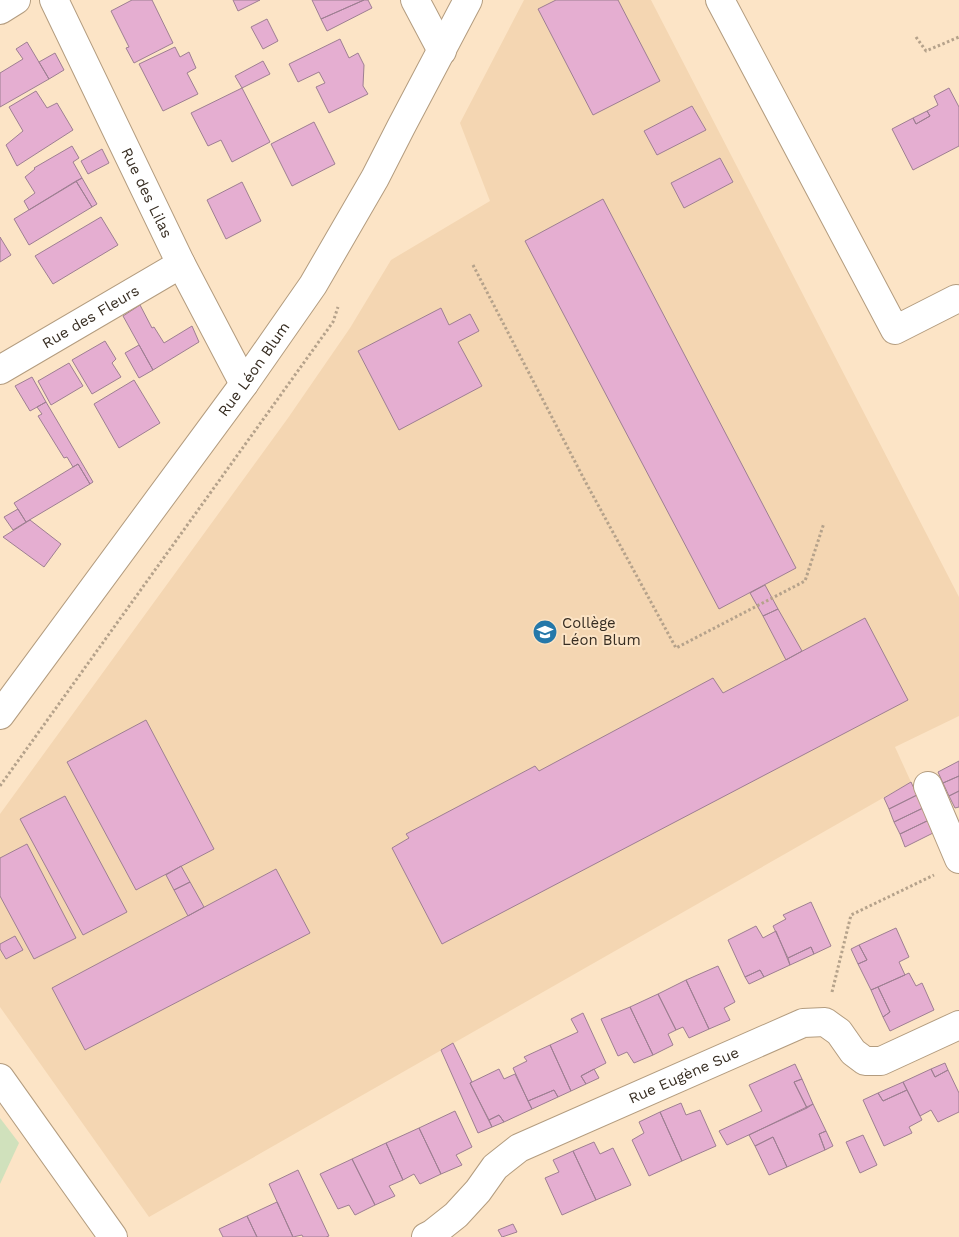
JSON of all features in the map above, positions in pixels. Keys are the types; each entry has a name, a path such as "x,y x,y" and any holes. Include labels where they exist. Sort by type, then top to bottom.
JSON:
{"street":[{"path":"0,10 16,0"},
{"name":"Rue des Lilas","path":"54,0 181,264 244,384"},
{"path":"415,0 442,51"},
{"name":"Rue Léon Blum","path":"0,715 244,384 313,285 375,178 468,0"},
{"path":"720,0 895,330 956,298"},
{"name":"Rue des Fleurs","path":"0,370 181,264"},
{"path":"928,786 950,865"},
{"path":"825,1022 839,1032 853,1052 865,1061 881,1061 959,1025"},
{"name":"Rue Eugène Sue","path":"426,1237 456,1215 478,1191 495,1167 518,1148 802,1023 825,1022"},
{"path":"0,1078 114,1237"}],"path":[{"path":"916,37 926,51 959,37"},
{"path":"473,265 585,481 676,648 805,581 824,523"},
{"path":"825,1022 851,915 950,865"}],"shaded area":[{"name":"Collège Léon Blum","path":"524,0 651,0 959,597 959,716 895,747 911,782 149,1217 0,1007 0,814 288,418 350,328 391,260 490,201 460,123"}],"green space":[{"path":"0,1118 19,1143 0,1184"}],"building":[{"path":"132,0 152,0 173,43 134,63 126,48 129,47 111,11"},
{"path":"233,0 260,0 238,11"},
{"path":"312,0 364,0 321,19"},
{"path":"368,0 372,8 327,31 321,19"},
{"path":"556,0 618,0 660,81 593,115 538,9"},
{"path":"267,19 278,41 263,49 251,27"},
{"path":"340,39 349,58 358,53 364,65 363,86 368,94 329,113 316,87 325,83 319,72 298,82 289,64"},
{"path":"27,42 49,79 0,107 0,73 23,59 16,49"},
{"path":"175,47 180,57 189,52 196,68 187,73 198,94 163,111 139,64"},
{"path":"55,53 64,70 49,79 39,62"},
{"path":"263,61 270,74 242,88 235,76"},
{"path":"242,88 270,142 232,162 221,140 208,146 191,113"},
{"path":"949,88 959,107 959,146 913,170 892,129 913,118 916,124 930,116 927,111 938,105 934,96"},
{"path":"36,91 47,108 57,103 73,130 17,166 6,145 23,131 9,107"},
{"path":"692,106 706,130 657,155 644,131"},
{"path":"927,111 930,116 916,124 913,118"},
{"path":"314,122 335,164 292,186 271,144"},
{"path":"72,146 79,158 73,162 82,178 29,210 24,201 35,193 25,177 34,168"},
{"path":"102,149 109,163 88,174 81,161"},
{"path":"720,158 733,182 684,208 671,183"},
{"path":"82,178 97,204 92,207 76,181"},
{"path":"76,181 92,207 29,245 14,219"},
{"path":"242,182 261,221 226,239 207,200"},
{"path":"603,199 796,568 719,609 525,241"},
{"path":"101,217 118,245 53,284 35,256"},
{"path":"0,237 11,255 0,262"},
{"path":"140,305 152,328 154,327 164,343 192,326 199,342 153,370 123,316"},
{"path":"441,308 449,325 470,314 479,331 458,342 482,386 399,430 358,351"},
{"path":"105,341 116,359 112,363 121,377 92,394 72,360"},
{"path":"139,345 153,370 139,378 125,353"},
{"path":"69,363 83,386 51,405 38,381"},
{"path":"32,377 46,402 30,411 15,386"},
{"path":"134,380 160,423 119,448 94,404"},
{"path":"46,402 93,482 90,484 78,464 73,467 67,457 64,458 38,416 42,414 37,407"},
{"path":"78,464 90,484 26,522 14,503"},
{"path":"18,509 26,522 13,530 4,517"},
{"path":"30,520 61,544 44,567 3,537"},
{"path":"765,585 778,609 763,616 750,593"},
{"path":"778,609 802,651 786,660 763,616"},
{"path":"865,618 908,700 442,944 392,848 409,838 406,834 535,766 539,771 713,678 723,693"},
{"path":"146,720 214,849 136,890 67,762"},
{"path":"959,761 959,776 943,783 938,772"},
{"path":"959,776 959,791 949,796 943,783"},
{"path":"911,782 917,795 889,809 884,798"},
{"path":"959,791 959,807 955,808 949,796"},
{"path":"917,795 923,808 894,822 889,809"},
{"path":"65,796 127,912 83,935 20,819"},
{"path":"923,808 929,820 900,834 894,822"},
{"path":"929,820 935,832 905,847 900,834"},
{"path":"27,844 76,938 34,959 0,896 0,858"},
{"path":"181,866 190,882 174,890 166,875"},
{"path":"276,869 310,933 85,1050 52,988"},
{"path":"190,882 204,907 188,916 174,890"},
{"path":"811,902 831,946 814,954 811,947 788,958 773,926 786,919 783,915"},
{"path":"756,926 763,938 776,931 790,965 764,977 760,970 745,977 728,940"},
{"path":"896,928 909,957 899,962 905,975 871,990 858,964 867,960 859,945"},
{"path":"15,936 23,950 6,959 0,949 0,944"},
{"path":"859,945 867,960 858,964 851,949"},
{"path":"811,947 814,954 790,965 788,958"},
{"path":"718,966 735,1002 724,1008 730,1020 709,1029 686,980"},
{"path":"760,970 764,977 749,984 745,977"},
{"path":"909,973 916,986 922,983 934,1010 890,1031 883,1017 890,1012 878,987"},
{"path":"686,980 709,1029 689,1038 683,1027 676,1030 658,994"},
{"path":"878,987 890,1012 883,1017 871,990"},
{"path":"658,994 676,1030 668,1034 673,1045 653,1055 630,1007"},
{"path":"630,1007 653,1055 634,1063 627,1052 618,1056 601,1019"},
{"path":"583,1013 606,1063 581,1076 586,1084 571,1091 550,1045 578,1032 571,1019"},
{"path":"453,1043 492,1127 478,1133 441,1050"},
{"path":"550,1045 571,1091 558,1097 554,1090 528,1101 513,1068 527,1061 524,1057"},
{"path":"945,1063 948,1070 935,1077 931,1069"},
{"path":"795,1064 802,1079 794,1082 807,1108 727,1145 719,1131 762,1111 749,1085"},
{"path":"499,1069 504,1079 515,1074 532,1109 504,1122 499,1115 489,1120 470,1083"},
{"path":"594,1069 599,1078 586,1084 581,1076"},
{"path":"931,1069 935,1077 948,1070 959,1093 959,1112 938,1122 931,1110 920,1116 903,1082"},
{"path":"802,1079 813,1104 807,1108 794,1082"},
{"path":"903,1082 907,1090 883,1101 878,1093"},
{"path":"554,1090 558,1097 532,1109 528,1101"},
{"path":"907,1090 922,1120 909,1127 912,1133 884,1146 863,1100 878,1093 883,1101"},
{"path":"681,1103 686,1115 700,1110 716,1146 682,1161 660,1112"},
{"path":"813,1104 826,1131 819,1134 825,1150 787,1167 773,1137 755,1146 749,1135"},
{"path":"455,1111 472,1147 456,1155 462,1165 441,1174 419,1128"},
{"path":"660,1112 682,1161 649,1176 632,1140 644,1133 639,1122"},
{"path":"499,1115 504,1122 492,1127 489,1120"},
{"path":"419,1128 441,1174 420,1184 414,1174 403,1180 386,1143"},
{"path":"826,1131 833,1146 825,1150 819,1134"},
{"path":"863,1135 877,1165 860,1173 846,1142"},
{"path":"773,1137 787,1167 769,1175 755,1146"},
{"path":"594,1142 600,1154 613,1148 631,1185 596,1200 573,1151"},
{"path":"386,1143 403,1180 389,1186 395,1196 375,1205 352,1159"},
{"path":"573,1151 596,1200 562,1215 545,1178 559,1172 553,1160"},
{"path":"352,1159 375,1205 355,1215 349,1205 338,1209 320,1174"},
{"path":"298,1170 329,1236 303,1237 302,1235 293,1237 269,1184"},
{"path":"277,1202 293,1237 257,1237 247,1216"},
{"path":"247,1216 257,1237 223,1237 219,1229"},
{"path":"513,1224 517,1232 502,1237 498,1230"}],"place":[{"name":"Collège Léon Blum","path":"545,632"}]}
